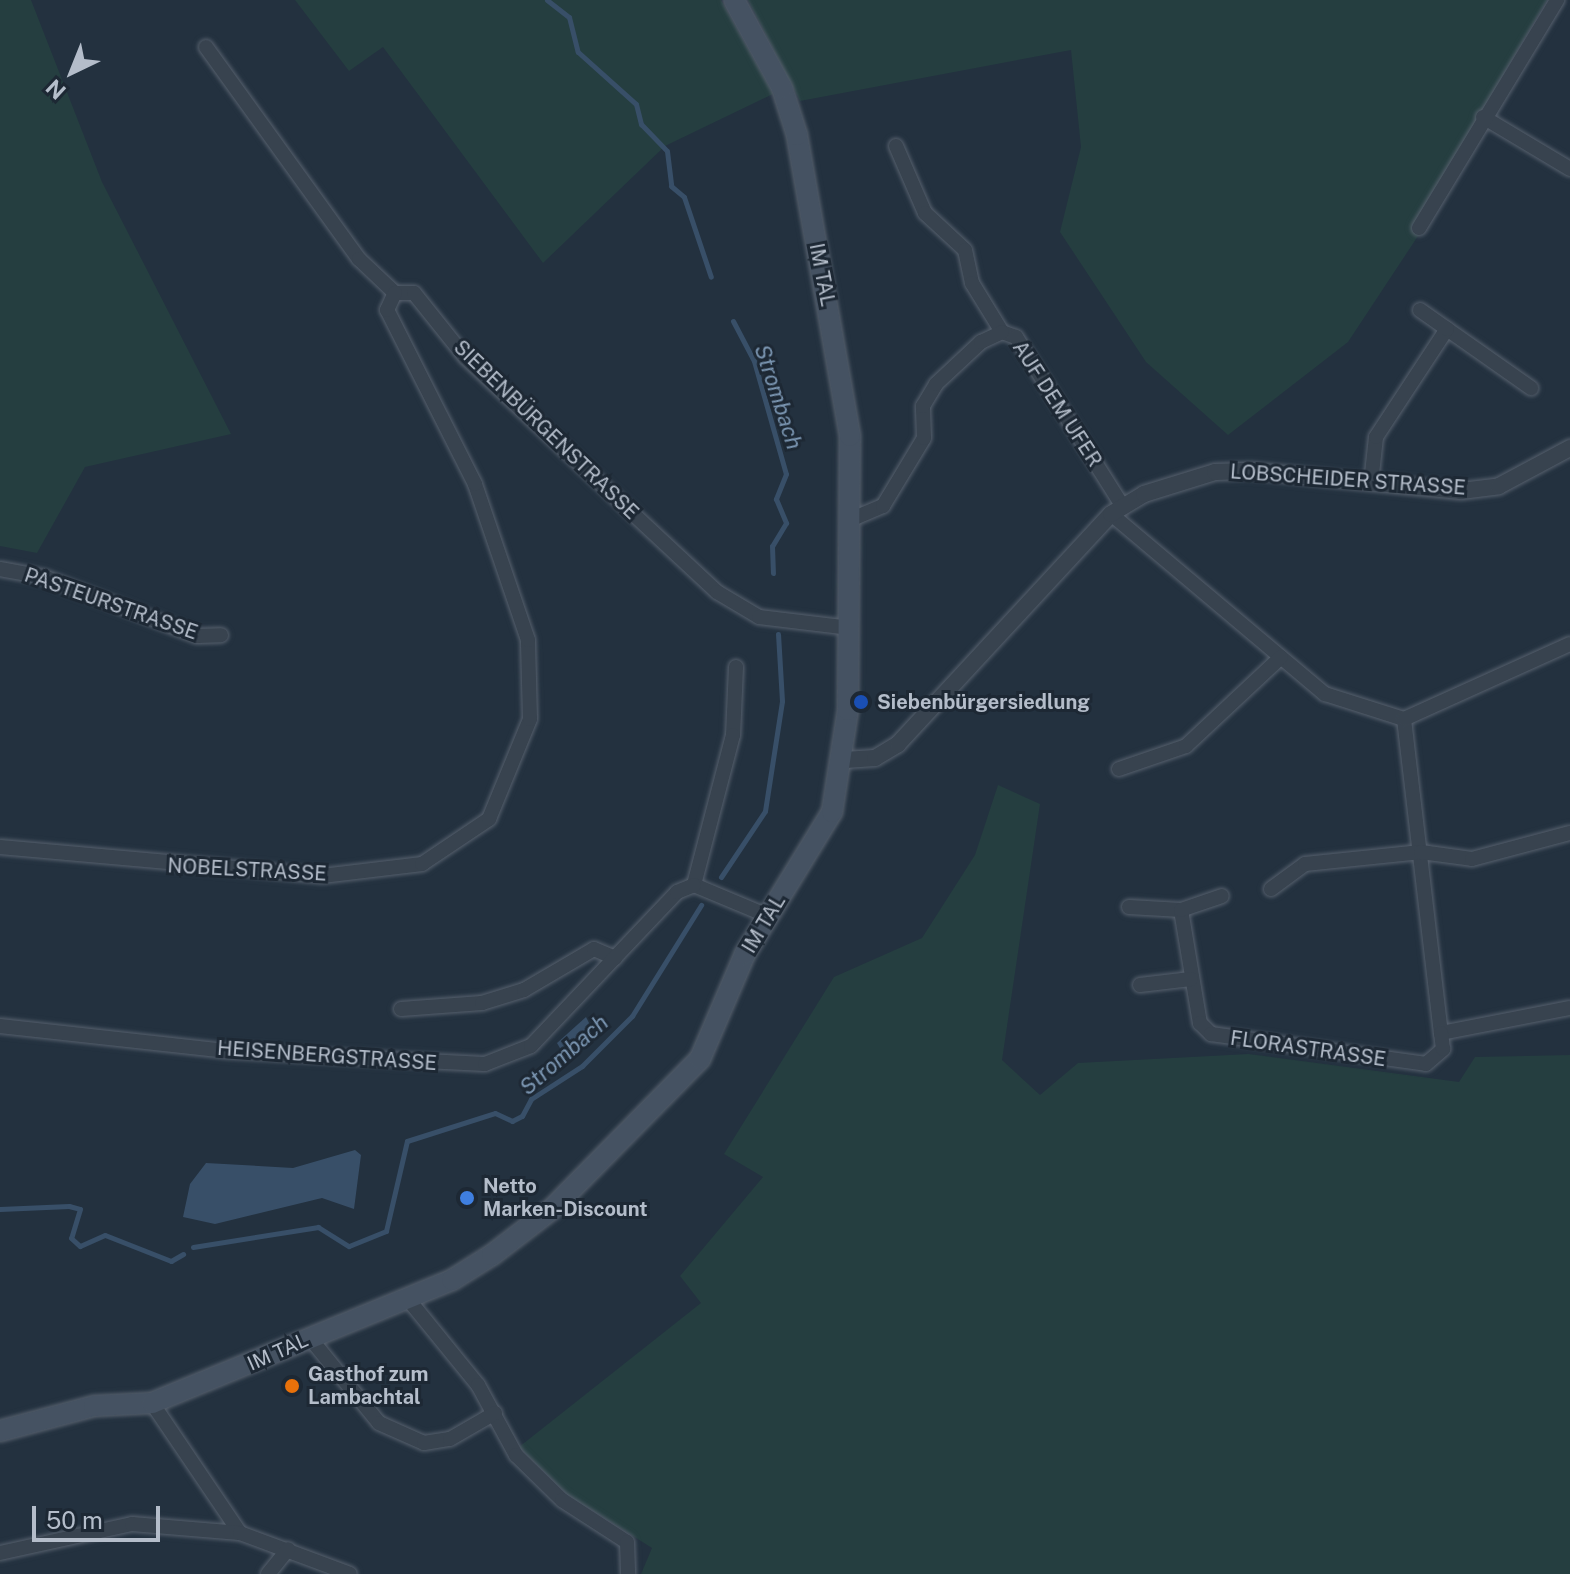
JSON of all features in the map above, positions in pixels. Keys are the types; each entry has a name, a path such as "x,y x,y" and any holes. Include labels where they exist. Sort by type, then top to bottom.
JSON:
{"main road":[{"name":"IM TAL","path":"0,1431 94,1406 152,1403 452,1280 552,1209 700,1059 768,916 832,812 845,760 852,519 850,436 797,135 782,88 734,0"}],"street":[{"path":"1419,228 1483,117 1557,0"},
{"name":"SIEBENBÜRGENSTRASSE","path":"206,47 359,259 395,293 414,293 466,358 717,592 759,617 850,628"},
{"path":"1483,117 1570,169"},
{"name":"AUF DEM UFER","path":"896,146 905,179 925,213 965,250 972,283 1002,332 1016,337 1116,509"},
{"name":"NOBELSTRASSE","path":"0,847 322,876 422,864 489,819 530,719 528,640 475,484 387,310 395,293"},
{"path":"1420,310 1531,388"},
{"path":"1371,483 1376,437 1447,329"},
{"path":"852,519 883,506 924,438 923,406 936,384 981,342 1002,332"},
{"name":"LOBSCHEIDER STRASSE","path":"845,760 875,758 898,744 1116,509 1215,472 1371,483 1499,486 1570,448"},
{"path":"1116,509 1325,694 1404,719 1570,644"},
{"name":"PASTEURSTRASSE","path":"0,569 44,577 197,636 221,635"},
{"path":"1119,769 1186,746 1281,657"},
{"path":"736,667 733,735 694,885 768,916"},
{"path":"1404,719 1441,1033 1570,1008"},
{"path":"1271,889 1305,864 1421,852 1472,859 1570,833"},
{"name":"HEISENBERGSTRASSE","path":"0,1026 228,1051 485,1064 531,1046 677,892 694,885"},
{"path":"1129,907 1181,910 1222,896"},
{"name":"FLORASTRASSE","path":"1181,910 1200,1023 1227,1039 1426,1064 1443,1049 1441,1033"},
{"path":"401,1009 482,1003 524,990 594,949 615,958"},
{"path":"1140,985 1191,979"},
{"path":"408,1299 495,1413 516,1455 562,1500 627,1542 628,1574"},
{"path":"310,1338 379,1423 424,1443 450,1439 495,1413"},
{"path":"152,1403 240,1533"},
{"path":"0,1553 132,1524 240,1533 350,1574"},
{"path":"268,1574 288,1549"}],"green space":[{"path":"0,0 31,0 102,182 231,434 85,467 37,553 0,546"},
{"path":"295,0 721,0 773,94 665,146 543,263 383,47 349,71"},
{"path":"748,0 1547,0 1414,227 1420,233 1348,342 1228,435 1146,362 1060,232 1081,147 1071,50 800,101"},
{"path":"998,785 1040,804 1002,1060 1040,1095 1078,1063 1249,1054 1459,1082 1475,1057 1570,1055 1570,1574 641,1574 652,1548 568,1495 519,1447 701,1303 680,1276 763,1177 724,1154 834,977 922,938 975,855"}],"water":[{"path":"586,1017 593,1031 564,1055 557,1043"},
{"path":"355,1150 361,1155 354,1209 322,1198 215,1224 183,1217 190,1184 206,1163 293,1168"}],"waterway":[{"name":"Strombach","path":"547,0 569,17 578,52 636,104 641,124 667,151 671,186 684,197 711,277"},
{"name":"Strombach","path":"733,321 754,361 786,474 776,499 786,523 772,546 773,573"},
{"name":"Strombach","path":"721,877 765,811 782,701 778,634"},
{"name":"Strombach","path":"193,1247 318,1227 349,1246 386,1231 407,1141 495,1113 512,1121 522,1116 531,1099 582,1066 632,1016 701,905"},
{"name":"Strombach","path":"0,1209 69,1206 80,1209 71,1238 80,1246 105,1235 171,1261 183,1254"}],"place":[{"name":"Siebenbürgersiedlung","path":"861,702"},
{"name":"Netto Marken-Discount","path":"467,1198"},
{"name":"Gasthof zum Lambachtal","path":"292,1386"}]}
